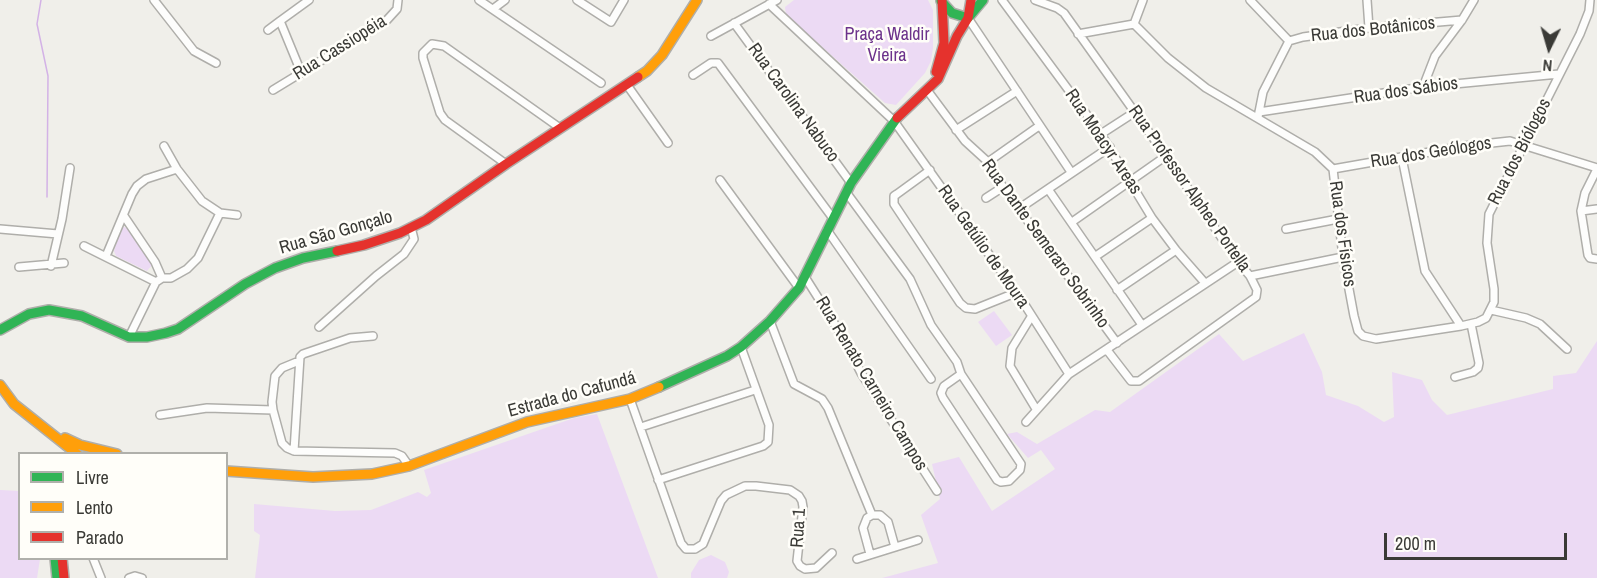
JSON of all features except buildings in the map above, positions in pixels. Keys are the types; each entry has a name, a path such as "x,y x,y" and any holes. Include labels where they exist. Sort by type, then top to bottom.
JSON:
{"street":[{"path":"154,0 194,51 216,63"},
{"path":"268,30 309,0"},
{"name":"Rua Cassiopéia","path":"273,90 386,21 397,9 399,0"},
{"path":"479,0 601,83"},
{"path":"493,9 505,0"},
{"path":"577,0 611,22 624,0"},
{"name":"Rua São Gonçalo","path":"0,330 29,314 49,310 82,316 129,337 147,337 178,329 245,284 275,268 303,258 385,239 426,220 647,71 662,55 697,0"},
{"path":"711,36 777,0"},
{"name":"Estrada do Cafundá","path":"228,471 313,477 372,474 409,466 527,422 630,399 702,369 741,347 770,321 799,288 848,188 894,121 938,79 953,44 968,18 971,0"},
{"path":"968,18 983,0"},
{"name":"Rua Moacyr Areas","path":"1002,0 1110,147 1152,218 1205,283"},
{"name":"Rua Professor Alpheo Portella","path":"1035,0 1064,13 1250,276 1257,290 1256,297 1139,381 1131,381 1107,350"},
{"path":"1078,34 1134,24 1143,0"},
{"path":"1250,0 1289,41"},
{"path":"1367,0 1369,28"},
{"path":"1424,87 1435,56 1474,0"},
{"name":"Rua dos Biólogos","path":"1491,310 1494,302 1494,289 1487,243 1489,214 1585,22 1590,0"},
{"path":"941,1 952,13 968,18 1071,172"},
{"name":"Estrada do Cafundá","path":"928,89 942,54 944,35 941,1"},
{"name":"Rua Getúlio de Moura","path":"769,4 894,121 1015,294 1023,302 1069,374"},
{"name":"Rua dos Botânicos","path":"1258,114 1263,92 1289,41 1369,28 1462,20"},
{"path":"280,21 301,72"},
{"name":"Rua Carolina Nabuco","path":"734,23 910,279 927,319 1021,464 1020,470 1009,481 997,480 943,399 941,393 944,386 961,374"},
{"name":"Rua dos Físicos","path":"1134,24 1168,58 1206,88 1233,105 1258,114 1315,152 1333,169 1343,257 1354,316 1358,331 1362,336 1376,339 1461,326"},
{"path":"506,164 445,120 440,113 423,58 423,53 432,44 444,46 560,128"},
{"path":"693,75 711,63 718,63 832,217"},
{"name":"Rua dos Sábios","path":"1258,114 1424,87 1559,74"},
{"path":"627,85 668,143"},
{"name":"Rua Dante Semeraro Sobrinho","path":"928,89 965,141 988,162 1003,187 1117,343"},
{"path":"956,130 1017,91"},
{"path":"1101,134 1135,112"},
{"path":"988,162 1039,126"},
{"name":"Rua dos Geólogos","path":"1333,169 1464,146 1504,142 1525,144 1597,168"},
{"path":"164,146 177,169 202,201 220,213 237,215"},
{"path":"1020,208 1110,147"},
{"path":"1072,222 1166,156"},
{"path":"1402,158 1425,271 1461,326 1486,318 1491,310 1526,318 1540,324 1567,350"},
{"path":"51,266 62,219 70,168"},
{"path":"1597,168 1585,193 1581,211 1588,255 1590,258 1597,259"},
{"path":"106,256 137,186 146,179 177,169"},
{"path":"930,170 897,194 894,204 960,303 966,309 975,309 1015,294"},
{"path":"720,180 799,288"},
{"path":"986,198 1003,187"},
{"path":"1048,189 1142,325"},
{"path":"1581,211 1597,209"},
{"path":"84,246 159,280 171,278 187,269 198,258 220,213"},
{"path":"124,216 155,262 159,280 129,337"},
{"path":"1096,256 1152,218"},
{"path":"1286,229 1338,219"},
{"path":"319,327 404,254 414,239 411,227"},
{"path":"0,230 58,234"},
{"path":"827,230 931,379"},
{"path":"1118,290 1176,250"},
{"path":"1250,276 1343,257"},
{"path":"1026,422 1069,374 1238,262"},
{"path":"19,267 51,266 64,263"},
{"name":"Rua Renato Carneiro Campos","path":"805,277 841,334 861,373 937,491"},
{"path":"1031,317 1012,348 1010,366 1036,409"},
{"path":"770,321 794,384 822,399 828,408 872,515"},
{"path":"1455,377 1473,372 1478,368 1472,324"},
{"path":"294,451 299,361 303,354 342,340 372,336"},
{"path":"630,399 658,480 763,446 768,442 769,425 741,347"},
{"path":"299,361 282,368 275,376 273,410 282,442 287,448 294,451 395,453 402,456 409,466"},
{"path":"0,385 14,404 65,442 78,449 106,452"},
{"path":"641,427 755,390"},
{"path":"160,415 207,408 273,410"},
{"name":"Rua 1","path":"658,480 681,543 686,549 695,549 703,544 720,501 726,495 745,486 756,486 790,490 802,501 797,561 800,566 805,569 816,568 832,553"},
{"path":"870,554 863,528 867,518 872,515 880,515 888,522 895,547"},
{"path":"857,559 918,540"},
{"path":"55,560 57,578"},
{"path":"62,560 64,578"},
{"path":"94,560 101,578"},
{"path":"129,578 135,576 142,578"}],"green space":[{"name":"Praça Waldir Vieira","path":"794,0 928,0 933,10 933,48 931,61 925,73 896,105 885,103 786,15 785,7"},
{"path":"121,228 129,229 152,260 152,265 147,271 116,256 114,251"},
{"path":"994,311 1012,335 996,346 978,322"},
{"path":"1304,333 1322,372 1326,395 1358,406 1384,422 1394,417 1392,372 1422,380 1432,400 1447,415 1553,389 1553,376 1576,373 1597,341 1597,578 882,578 938,563 921,515 940,499 932,464 959,457 992,511 1055,469 1041,450 1028,458 1007,434 1017,432 1037,444 1095,410 1110,412 1219,334 1243,361"},
{"path":"597,414 658,578 255,578 260,535 254,531 254,504 335,511 371,510 418,492 427,497 431,493 424,470 574,418"},
{"path":"0,490 18,491 18,560 40,560 37,578 0,578"},
{"path":"711,555 725,562 729,572 727,578 691,578 691,573 699,560"}],"waterway":[{"path":"41,0 37,24 48,76 47,197"}],"traffic: fast":[{"path":"941,1 952,13 968,18 983,0"},
{"path":"659,387 727,356 741,347 770,321 799,288 851,183 897,118"},
{"path":"0,330 29,314 49,310 82,316 129,337 147,337 166,333 178,329 245,284 275,268 303,258 337,251"},
{"path":"55,560 57,578"}],"traffic: slow":[{"path":"638,77 662,55 697,0"},
{"path":"0,385 14,404 74,452"},
{"path":"228,471 313,477 372,474 409,466 527,422 630,399 659,387"},
{"path":"65,438 80,445 109,452"}],"traffic: jam":[{"path":"936,72 944,43 942,0"},
{"path":"897,118 938,79 957,36 968,18 971,0"},
{"path":"337,251 400,233 426,220 638,77"},
{"path":"62,560 64,578"}]}
